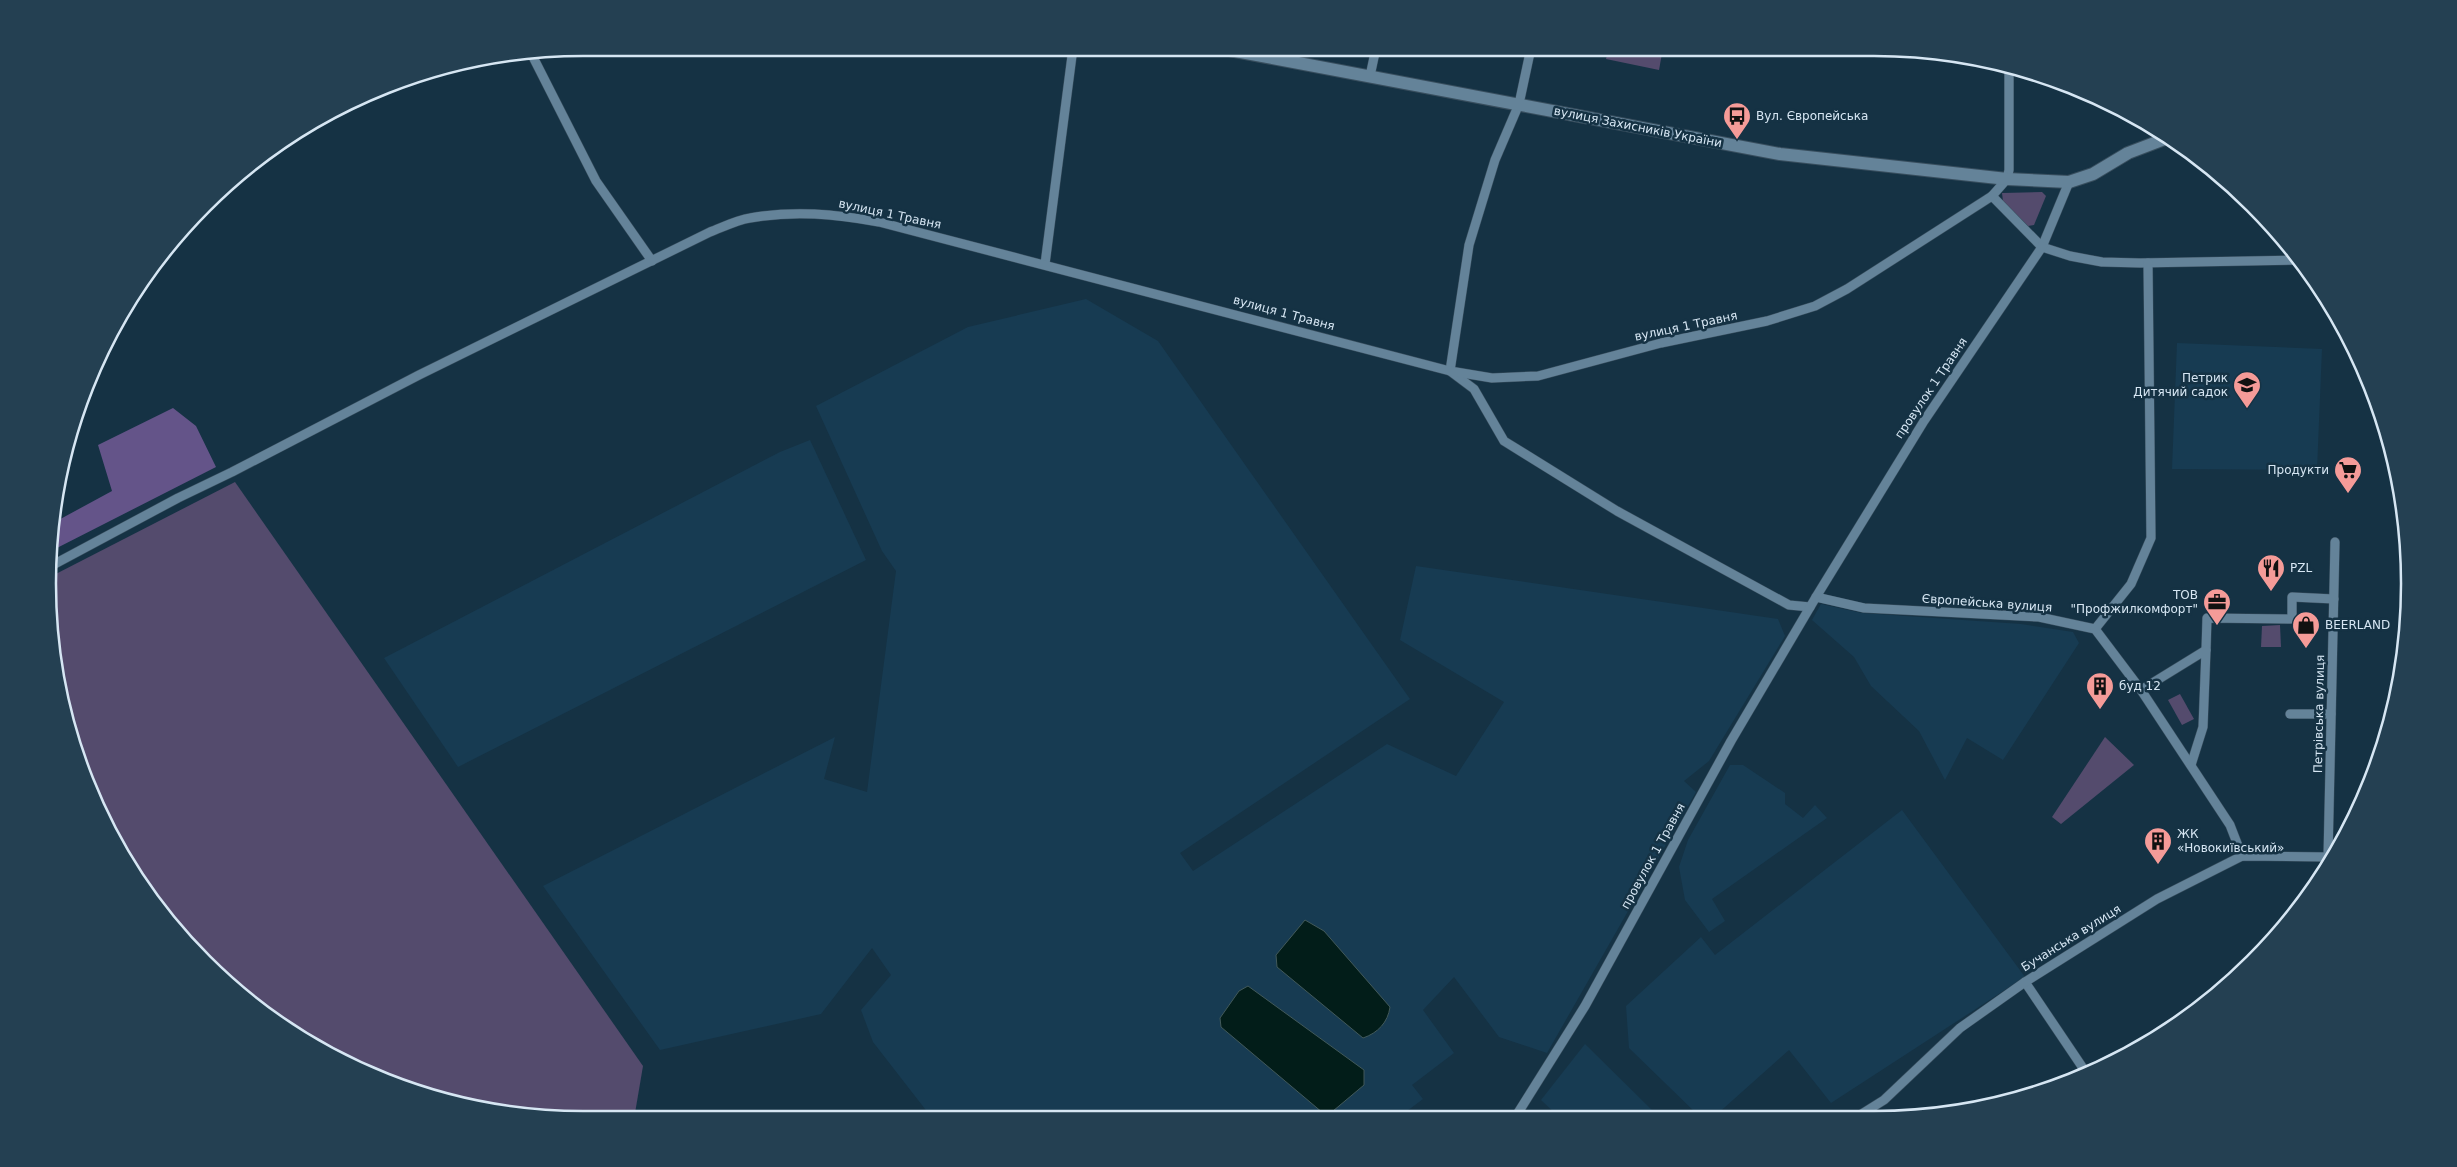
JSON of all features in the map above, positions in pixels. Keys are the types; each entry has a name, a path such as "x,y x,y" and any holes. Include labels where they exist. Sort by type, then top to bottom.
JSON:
{"street":[{"path":"1045,264 1072,56"},
{"name":"вулиця Захисників України","path":"1266,56 1780,154 2007,179 2069,182 2093,174 2128,154 2160,141"},
{"path":"1370,76 1374,56"},
{"path":"1529,56 1518,104 1495,160 1469,245 1450,371 1474,389 1504,441 1617,511 1781,600 1789,604 1810,607"},
{"path":"534,59 596,181 652,261"},
{"path":"2007,179 2010,150 2009,74"},
{"name":"вулиця 1 Травня","path":"57,564 178,498 419,375 710,232 749,218 796,212 835,214 879,222 1450,371 1492,378 1538,376 1661,343 1767,321 1815,306 1847,289 1992,196 2007,179"},
{"name":"провулок 1 Травня","path":"1519,1111 1585,1006 1731,741 1816,597 1924,421 2042,247 2069,182"},
{"path":"1992,196 2042,247 2102,262 2290,260"},
{"path":"2148,263 2151,538 2131,584 2095,629 2141,690 2230,825 2242,856"},
{"name":"Петрівська вулиця","path":"2329,848 2335,542"},
{"name":"Європейська вулиця","path":"1816,597 1864,608 2038,617 2095,629"},
{"path":"2191,765 2203,727 2207,618 2292,619 2292,598 2334,599"},
{"path":"2141,690 2206,650"},
{"path":"2290,714 2331,714"},
{"name":"Бучанська вулиця","path":"1870,1111 1960,1028 2025,982 2157,899 2242,856 2324,857"},
{"path":"2025,982 2083,1067"}],"shaded area":[{"path":"1607,56 1662,56 1659,70 1606,59"},
{"path":"2042,192 2046,196 2034,225 2028,226 2003,201 2002,193"},
{"path":"1086,299 1158,341 1410,699 1180,853 1193,871 1387,744 1456,776 1504,702 1400,640 1416,566 1778,619 1785,636 1709,761 1684,781 1696,792 1547,1053 1499,1037 1454,977 1423,1010 1454,1053 1412,1085 1423,1099 1407,1111 927,1111 873,1042 861,1010 891,975 872,948 821,1014 660,1050 543,886 835,737 824,779 867,792 896,571 882,551 816,406 968,327"},
{"name":"Петрик Дитячий садок","path":"2177,343 2322,349 2317,470 2172,469"},
{"path":"173,408 196,426 216,467 57,548 61,519 112,491 98,445"},
{"path":"810,440 866,560 458,767 384,658 780,452"},
{"path":"235,482 643,1066 635,1111 549,1110 515,1106 481,1101 414,1083 382,1071 320,1040 263,1002 236,980 187,931 165,904 127,847 96,785 74,720 66,686 57,618 56,574"},
{"path":"1821,604 1862,613 2021,624 2073,632 2079,643 2003,760 1967,738 1945,780 1919,731 1871,686 1854,657 1812,620"},
{"path":"2280,625 2281,647 2261,647 2262,626"},
{"path":"2180,694 2194,719 2182,725 2168,700"},
{"path":"2105,737 2134,765 2061,824 2052,817"},
{"path":"1730,765 1743,765 1785,793 1785,804 1803,818 1815,805 1827,818 1712,899 1725,921 1709,932 1685,900 1679,867 1688,840"},
{"path":"1902,810 2025,977 1831,1103 1789,1050 1721,1111 1694,1111 1629,1048 1626,1006 1701,937 1715,955"},
{"path":"1305,920 1324,931 1390,1007 1385,1022 1373,1033 1363,1038 1277,967 1276,955"},
{"path":"1248,986 1364,1070 1364,1085 1333,1111 1321,1111 1221,1027 1220,1018 1239,991"},
{"path":"1585,1044 1653,1111 1553,1111 1541,1100"}],"place":[{"name":"Вул. Європейська","path":"1737,140"},
{"name":"Петрик Дитячий садок","path":"2247,409"},
{"name":"Продукти","path":"2348,494"},
{"name":"PZL","path":"2271,592"},
{"name":"ТОВ \"Профжилкомфорт\"","path":"2217,626"},
{"name":"BEERLAND","path":"2306,649"},
{"name":"буд 12","path":"2100,710"},
{"name":"ЖК «Новокиївський»","path":"2158,865"}]}
